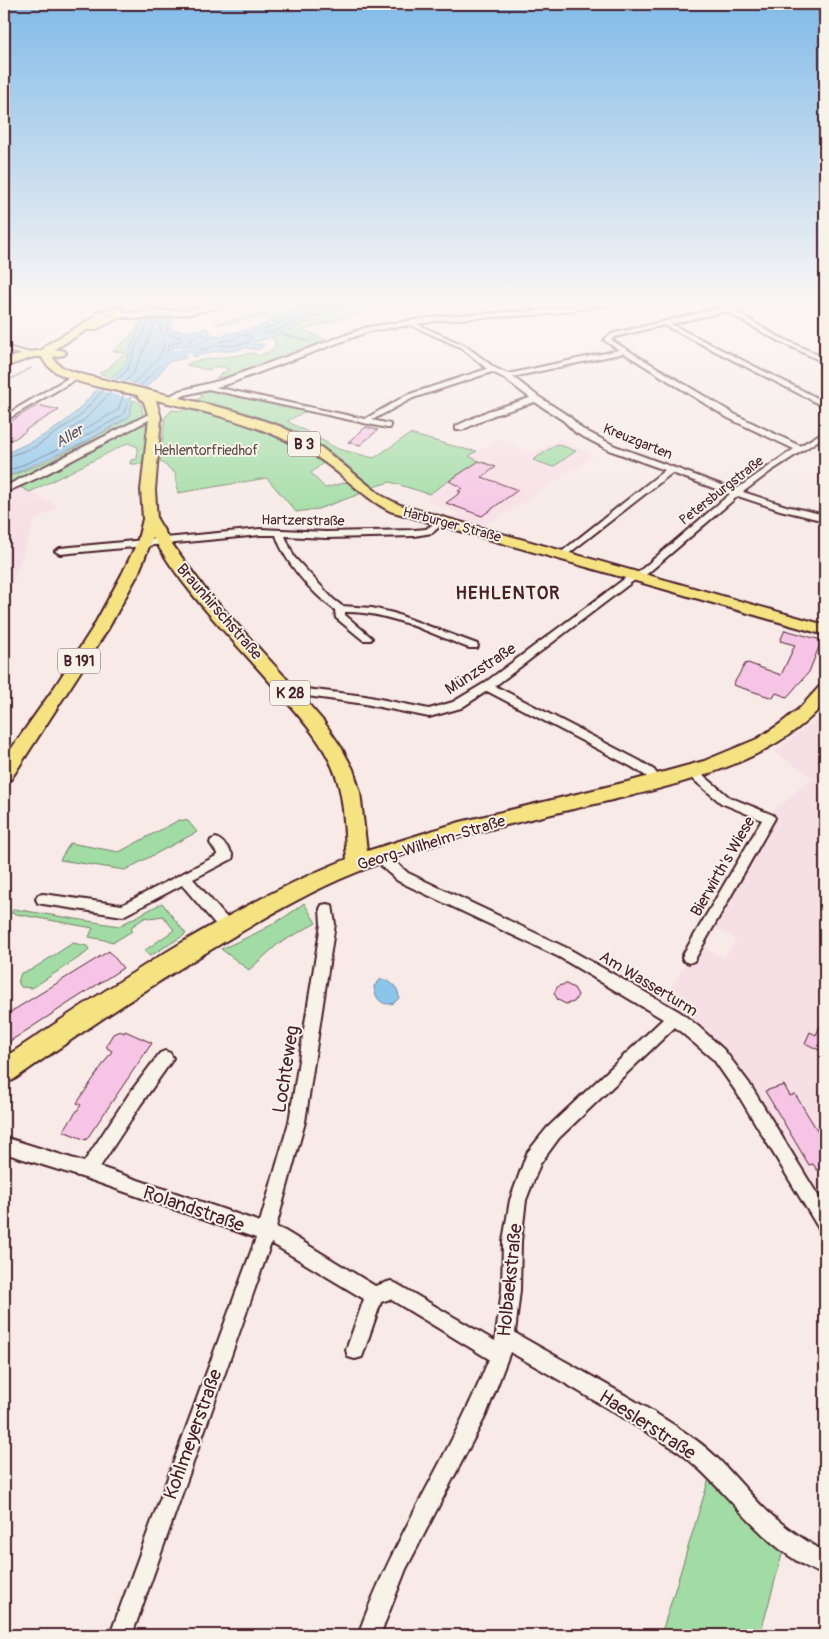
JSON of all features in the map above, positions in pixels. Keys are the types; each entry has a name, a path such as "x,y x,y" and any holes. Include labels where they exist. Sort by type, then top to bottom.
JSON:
{"main road":[{"name":"B 3","path":"87,378 94,380"},
{"name":"Harburger Straße","path":"94,380 142,394 247,419 278,430 317,451 382,502 395,508 825,630"},
{"path":"142,394 150,400 154,415"},
{"path":"154,415 159,405 168,400"},
{"name":"B 191","path":"4,774 58,695 153,548 148,490 154,435 154,415"},
{"name":"Braunhirschstraße","path":"153,548 196,587 289,691 326,739 343,770 352,800 358,863"},
{"name":"Georg-Wilhelm-Straße","path":"4,1072 156,970 288,895 382,854 462,830 656,782 692,772 735,756 771,738 812,707 825,691"}],"street":[{"path":"4,419 72,378"},
{"path":"168,400 182,393 234,378"},
{"path":"365,422 413,394 464,378"},
{"name":"Kreuzgarten","path":"510,378 588,436 612,448 736,494 825,518"},
{"path":"670,378 731,416 800,450"},
{"path":"773,378 825,405"},
{"path":"208,387 387,426"},
{"path":"459,428 491,413 536,399"},
{"path":"4,490 154,415"},
{"name":"Petersburgstraße","path":"636,576 736,494 825,433"},
{"path":"563,555 670,469"},
{"name":"Hartzerstraße","path":"60,551 153,548 260,532 333,535 429,531 441,522"},
{"path":"281,533 280,536 290,558 329,602 340,609 354,607 404,619 473,646"},
{"name":"Münzstraße","path":"289,691 365,700 429,713 457,705 487,686 636,576"},
{"path":"340,609 340,616 367,638"},
{"path":"487,686 636,764 650,773 656,782"},
{"name":"Bierwirth's Wiese","path":"689,957 769,818 725,800 692,772"},
{"path":"43,899 123,911 227,856 216,844"},
{"name":"Am Wasserturm","path":"382,854 387,863 404,877 564,953 675,1017 712,1048 730,1068 825,1223"},
{"path":"184,878 228,928"},
{"name":"Lochteweg","path":"266,1233 297,1122 328,924 327,909"},
{"name":"Holbaekstraße","path":"369,1635 398,1562 478,1408 502,1347 511,1290 512,1241 518,1200 533,1159 553,1133 675,1017"},
{"path":"88,1171 135,1099 165,1058"},
{"name":"Rolandstraße","path":"4,1145 88,1171 279,1237 374,1294"},
{"name":"Kohlmeyerstraße","path":"121,1635 266,1233"},
{"path":"355,1350 374,1294 391,1290 502,1347"},
{"name":"Haeslerstraße","path":"502,1347 618,1403 690,1448 723,1478 762,1520 802,1551 825,1564"}],"shaded area":[{"path":"501,438 530,453 560,439 594,456 513,509 481,527 450,519 458,513 430,502 427,496 479,462 469,456"},
{"path":"20,487 59,506 34,521 10,592 4,593 4,494"},
{"path":"825,713 825,1209 727,1050 664,1001 697,944 724,958 736,939 708,924 772,812 813,777 774,752"}],"green space":[{"name":"Hehlentorfriedhof","path":"218,388 310,409 287,421 338,449 374,458 410,434 477,451 469,456 479,461 429,494 390,482 373,487 325,448 295,431 263,419 195,401 202,397 199,392"},
{"path":"133,399 141,404 143,415 139,419 12,485 4,482 4,478 68,451 129,417"},
{"name":"Hehlentorfriedhof","path":"189,407 259,428 292,443 323,463 311,473 325,488 347,482 360,494 318,509 296,512 267,478 178,493 175,473 160,461 165,417 172,410 182,411"},
{"path":"146,423 147,445 144,464 130,464 131,460 137,459 138,447 128,443 30,492 20,487"},
{"path":"557,444 576,451 553,467 533,460"},
{"path":"179,820 188,821 197,832 125,870 60,860 70,843 119,852"},
{"path":"162,903 186,934 150,956 144,951 174,930 163,916 146,917 131,927 132,931 114,942 89,937 93,928 11,913 14,909 119,926"},
{"path":"304,903 316,923 278,944 249,970 221,949 274,923"},
{"path":"73,943 87,946 89,949 86,953 32,988 21,987 18,982 21,973 31,970"},
{"path":"709,1479 758,1531 783,1551 760,1635 661,1635"}],"water":[{"name":"Aller","path":"110,378 155,378 133,399 129,417 81,444 4,478 4,454 61,425"},
{"path":"381,979 391,983 398,991 399,998 394,1003 382,1003 377,998 374,986"}],"pier":[{"path":"106,378 126,381 148,388 134,400 94,389"}],"building":[{"path":"38,405 59,410 25,430 14,439 4,439 4,425"},
{"path":"366,427 378,430 360,445 348,442"},
{"path":"479,461 496,467 482,477 518,490 482,516 446,503 461,492 458,491 462,488 449,481"},
{"path":"785,630 821,640 809,672 787,697 776,693 773,698 733,685 745,664 748,663 781,675 795,645 780,641"},
{"path":"109,951 123,968 4,1045 4,1016"},
{"path":"566,984 574,988 578,995 574,1002 566,1004 558,1000 554,993 558,986"},
{"path":"825,1014 825,1053 805,1043 810,1032 816,1035"},
{"path":"120,1031 124,1033 125,1031 152,1043 86,1140 63,1131 81,1105 77,1103 112,1051 107,1048 107,1044 113,1034"},
{"path":"784,1085 790,1096 795,1094 825,1143 825,1167 817,1170 813,1164 809,1165 765,1091"}],"waterway":[{"path":"4,383 12,378"}],"district":[{"name":"HEHLENTOR","path":"508,593"}]}
